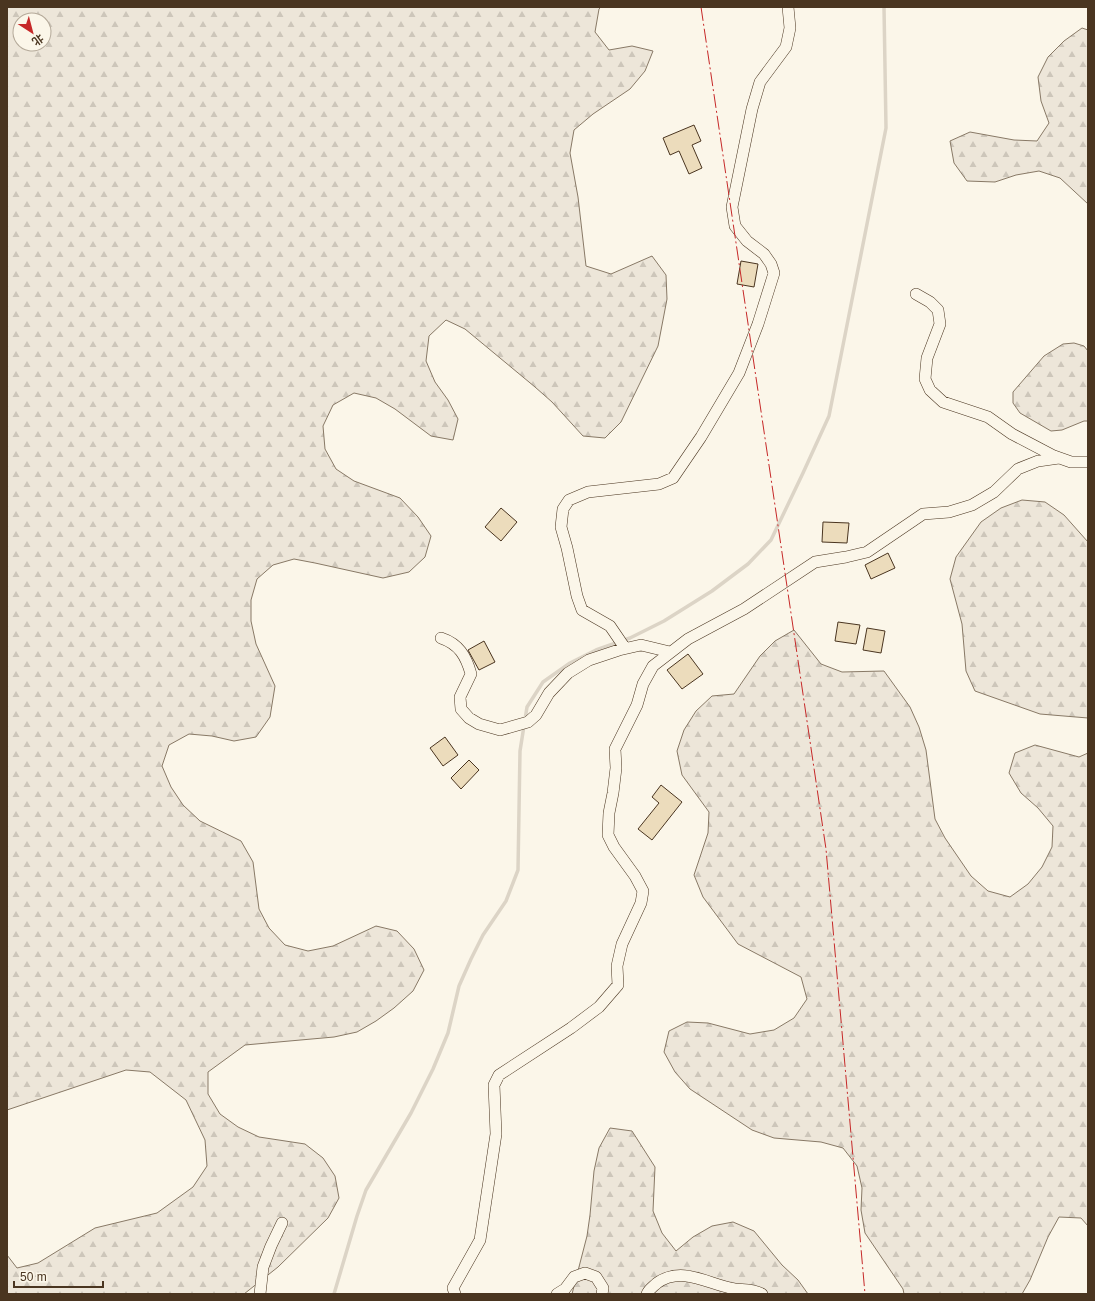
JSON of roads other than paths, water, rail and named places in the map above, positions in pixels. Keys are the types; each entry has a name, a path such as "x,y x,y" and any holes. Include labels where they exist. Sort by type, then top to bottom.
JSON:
{"street":[{"path":"624,646 610,626 582,610 577,596 561,527 563,509 569,500 588,492 659,484 673,478 701,437 739,373 758,324 774,273 771,264 764,254 747,241 735,226 732,207 752,109 760,82 786,47 790,28 788,7"},
{"path":"916,294 930,302 938,310 940,324 927,358 925,379 930,390 943,402 988,417 1012,434 1059,458 1071,462 1088,462"},
{"path":"455,1294 453,1288 480,1240 496,1134 494,1085 500,1075 571,1028 599,1007 618,985 617,966 622,944 641,903 643,891 635,876 614,847 608,835 609,813 616,768 615,749 637,705 643,684 653,666 688,639 744,609 815,562 867,552 923,514 949,512 972,505 994,492 1018,469 1038,461 1059,458"},
{"path":"441,638 452,642 461,652 467,662 471,674 460,697 461,709 469,718 479,724 500,730 523,724 536,715 549,693 568,673 589,660 624,646 641,645 670,652"},
{"path":"260,1294 263,1267 282,1223"},
{"path":"557,1294 565,1289 574,1277 585,1273 596,1277 603,1288 602,1294"},
{"path":"647,1294 648,1290 664,1279 677,1275 703,1279 735,1289 747,1289 762,1294"}],"waterway":[{"path":"334,1294 366,1190 411,1113 433,1069 448,1033 459,986 483,935 506,901 518,870 520,751 527,707 543,682 570,663 596,650 630,638 664,621 712,591 748,564 771,540 829,416 886,128 884,7"}]}
